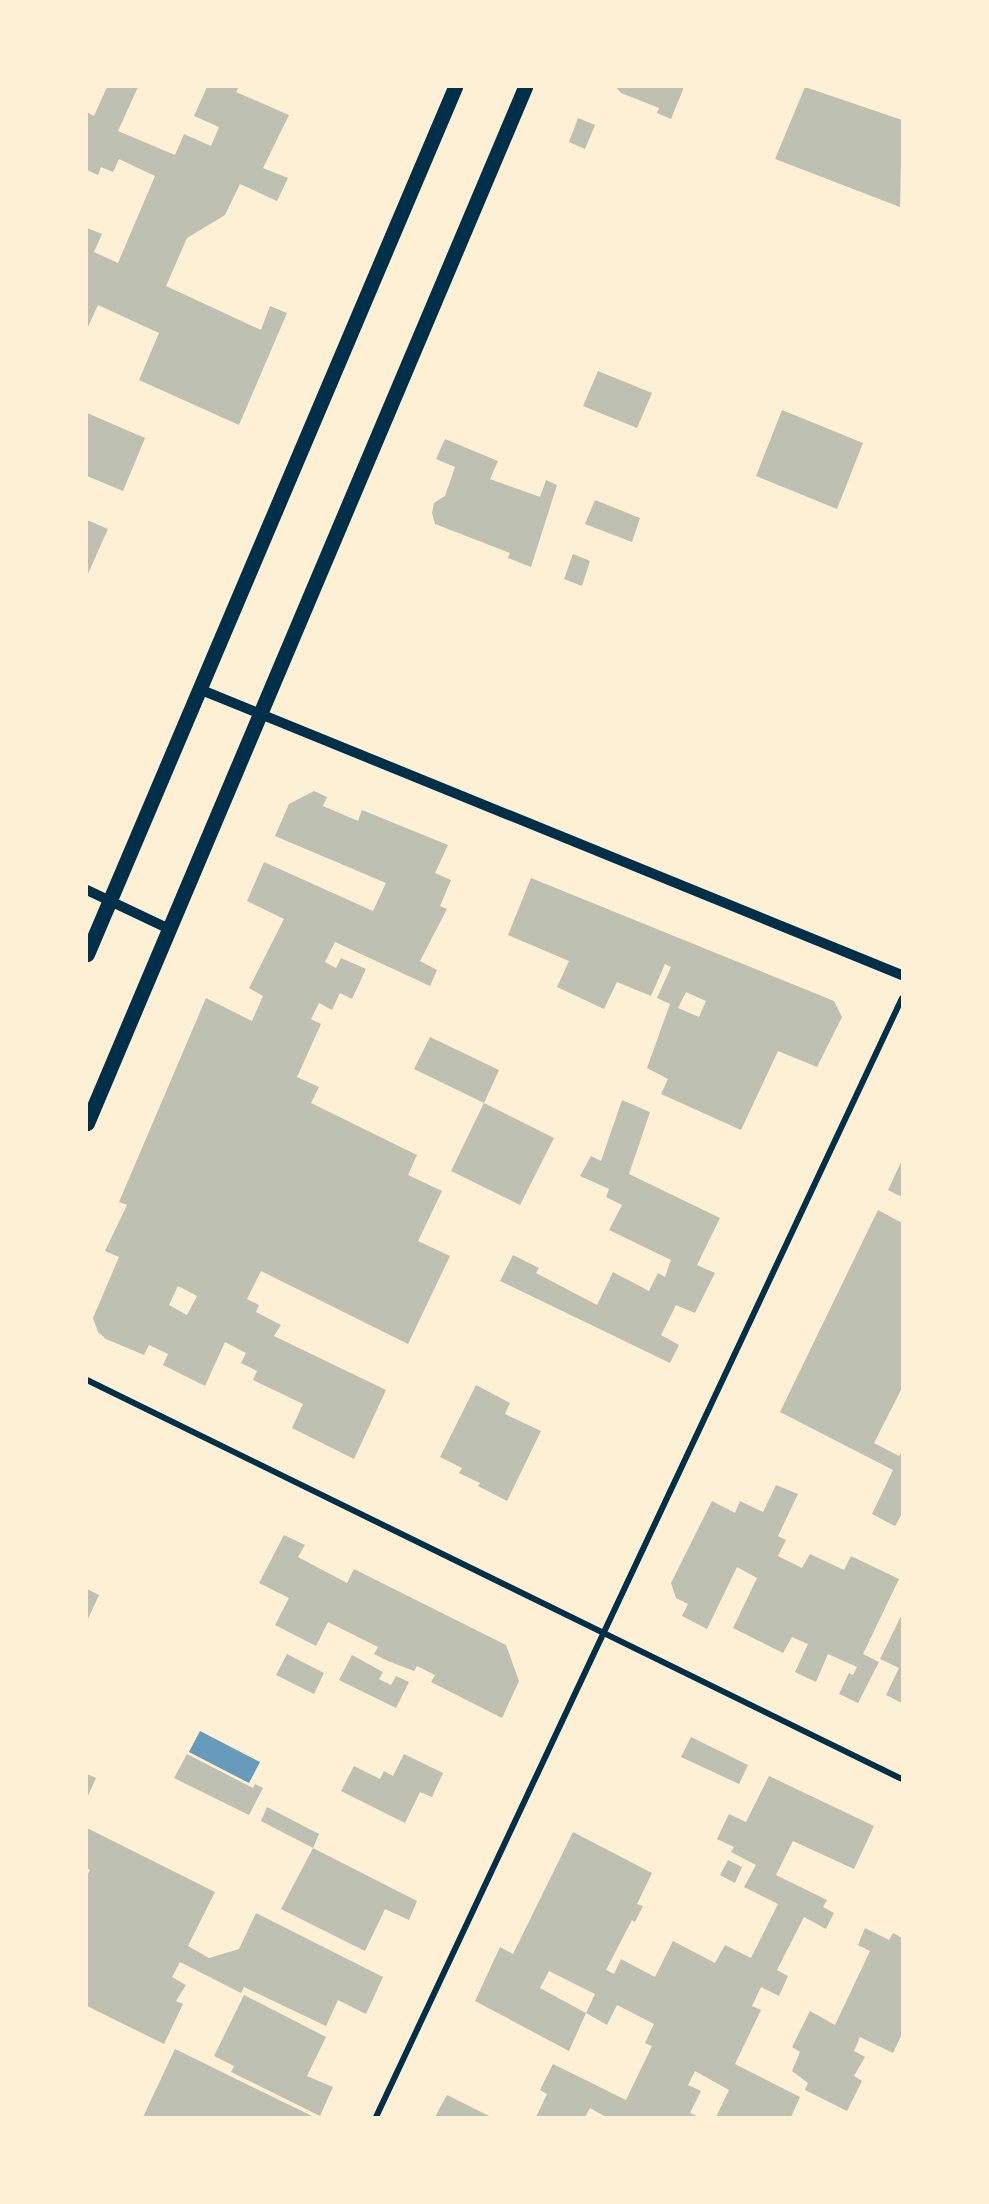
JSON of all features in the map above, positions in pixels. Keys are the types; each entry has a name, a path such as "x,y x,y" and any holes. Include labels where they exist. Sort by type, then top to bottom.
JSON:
{"main road":[{"path":"87,954 455,87"},
{"path":"87,1123 525,87"}],"street":[{"path":"199,689 902,975"},
{"path":"87,890 169,929"},
{"path":"376,2117 902,998"},
{"path":"87,1380 902,1779"}],"water":[{"path":"200,1731 260,1762 249,1783 189,1752"}],"building":[{"path":"107,87 138,87 118,131 175,155 184,134 211,146 219,127 194,116 207,87 239,87 236,92 289,115 263,168 288,178 277,201 240,184 225,215 187,238 166,286 261,330 270,306 287,313 239,425 139,380 159,333 98,305 87,329 87,228 102,234 94,252 118,263 155,176 119,159 113,172 101,167 98,175 87,170 87,112 94,116"},
{"path":"616,87 684,87 671,119 657,113 659,108 621,93"},
{"path":"805,87 902,120 900,207 775,159"},
{"path":"578,118 595,125 585,149 569,142"},
{"path":"598,371 652,393 637,428 583,406"},
{"path":"782,410 863,443 837,509 756,476"},
{"path":"87,413 145,438 123,491 87,476"},
{"path":"445,439 498,461 490,479 540,497 546,480 557,485 531,567 508,558 510,553 435,524 432,513 434,503 445,496 455,467 436,459"},
{"path":"595,500 640,518 632,542 585,524"},
{"path":"87,520 108,529 87,576"},
{"path":"573,554 590,561 582,586 564,579"},
{"path":"314,791 327,797 323,806 358,821 362,810 448,845 435,873 451,880 440,906 447,909 420,961 437,970 430,986 335,942 325,962 336,968 341,958 366,969 352,999 340,993 332,1010 319,1003 311,1019 321,1024 297,1077 319,1087 311,1103 417,1155 408,1175 442,1191 418,1241 450,1256 408,1344 261,1271 247,1299 259,1305 256,1312 281,1325 274,1336 386,1390 354,1459 292,1428 303,1404 253,1380 257,1371 241,1363 246,1353 225,1342 205,1386 163,1365 168,1354 149,1345 144,1355 106,1339 98,1332 93,1318 119,1257 105,1251 127,1205 119,1202 206,998 252,1021 263,996 249,988 284,919 247,901 264,862 373,911 386,883 275,836 289,804","holes":["178,1286 197,1296 187,1315 169,1305"]},
{"path":"531,878 834,1001 842,1017 817,1067 778,1051 741,1130 661,1094 668,1079 647,1068 670,1004 657,998 671,967 665,964 651,996 617,982 604,1009 557,987 569,961 508,935","holes":["686,992 706,1001 699,1017 678,1008"]},
{"path":"430,1037 499,1070 484,1103 414,1069"},
{"path":"622,1100 650,1112 629,1174 720,1218 697,1265 715,1273 695,1313 676,1305 661,1335 679,1345 670,1363 500,1281 513,1255 539,1268 536,1273 597,1305 613,1272 649,1291 658,1273 665,1277 671,1260 609,1230 622,1205 606,1197 609,1189 580,1176 591,1156 601,1161"},
{"path":"484,1103 554,1138 520,1205 451,1171"},
{"path":"902,1160 902,1197 888,1190"},
{"path":"878,1210 902,1223 902,1388 874,1443 899,1456 902,1452 902,1514 895,1526 872,1514 893,1470 780,1412"},
{"path":"476,1385 510,1403 505,1414 541,1431 507,1501 478,1486 480,1483 459,1473 462,1468 440,1457"},
{"path":"776,1485 798,1494 778,1536 786,1540 778,1556 802,1568 810,1554 844,1570 851,1556 899,1579 863,1654 879,1662 858,1703 839,1694 849,1673 853,1675 857,1667 828,1654 816,1682 795,1672 808,1644 792,1637 783,1653 733,1628 757,1578 737,1567 707,1629 682,1616 688,1604 676,1598 671,1583 712,1501 735,1513 740,1501 763,1512"},
{"path":"284,1535 305,1545 298,1557 347,1583 354,1569 506,1645 519,1681 502,1718 431,1682 435,1675 417,1666 414,1671 374,1654 378,1647 328,1622 316,1646 275,1625 289,1598 259,1583"},
{"path":"87,1589 99,1595 87,1621"},
{"path":"902,1614 902,1703 886,1695 899,1668 880,1659"},
{"path":"287,1654 324,1673 314,1694 276,1675"},
{"path":"352,1655 383,1672 379,1679 391,1685 396,1676 409,1682 396,1708 339,1680"},
{"path":"691,1737 748,1765 739,1784 681,1757"},
{"path":"187,1754 253,1788 255,1784 263,1788 249,1815 174,1778"},
{"path":"404,1754 443,1773 432,1797 420,1792 405,1823 341,1791 354,1766 380,1779 384,1771 393,1776"},
{"path":"87,1774 96,1778 87,1798"},
{"path":"769,1776 874,1826 854,1869 793,1841 776,1875 827,1900 823,1907 834,1913 826,1929 804,1917 777,1970 788,1976 779,1996 761,1987 752,2006 761,2010 735,2064 800,2097 791,2117 716,2117 729,2090 695,2071 688,2085 701,2091 690,2113 699,2117 606,2117 590,2108 585,2117 536,2117 547,2094 540,2090 553,2064 626,2100 652,2046 645,2043 654,2024 617,2005 607,2025 586,2013 569,2051 475,2001 500,1947 513,1954 573,1832 652,1873 637,1904 643,1906 635,1922 632,1920 606,1970 614,1974 621,1959 655,1977 673,1941 715,1963 725,1945 751,1958 778,1904 744,1887 756,1865 731,1852 734,1847 717,1839 729,1814 746,1822","holes":["549,1971 595,1994 586,2013 540,1988"]},
{"path":"267,1807 319,1834 313,1848 261,1821"},
{"path":"87,1828 215,1892 188,1946 209,1958 239,1949 256,1913 383,1977 366,2014 338,2000 326,2026 244,1987 241,1993 180,1962 172,1977 186,1985 176,2001 183,2004 164,2044 87,2006 87,1876 90,1870 87,1868"},
{"path":"313,1848 417,1901 409,1920 385,1909 365,1951 281,1909"},
{"path":"728,1860 742,1867 735,1883 720,1875"},
{"path":"865,1928 889,1940 893,1933 902,1938 902,2034 893,2053 860,2037 854,2051 865,2057 854,2076 862,2081 847,2111 805,2090 808,2083 792,2071 800,2052 792,2047 810,2011 835,2025 870,1951 858,1945"},
{"path":"244,1995 326,2037 307,2076 333,2087 320,2116 231,2072 234,2066 214,2056"},
{"path":"175,2049 314,2117 143,2117"},
{"path":"447,2095 491,2117 435,2117"}]}
